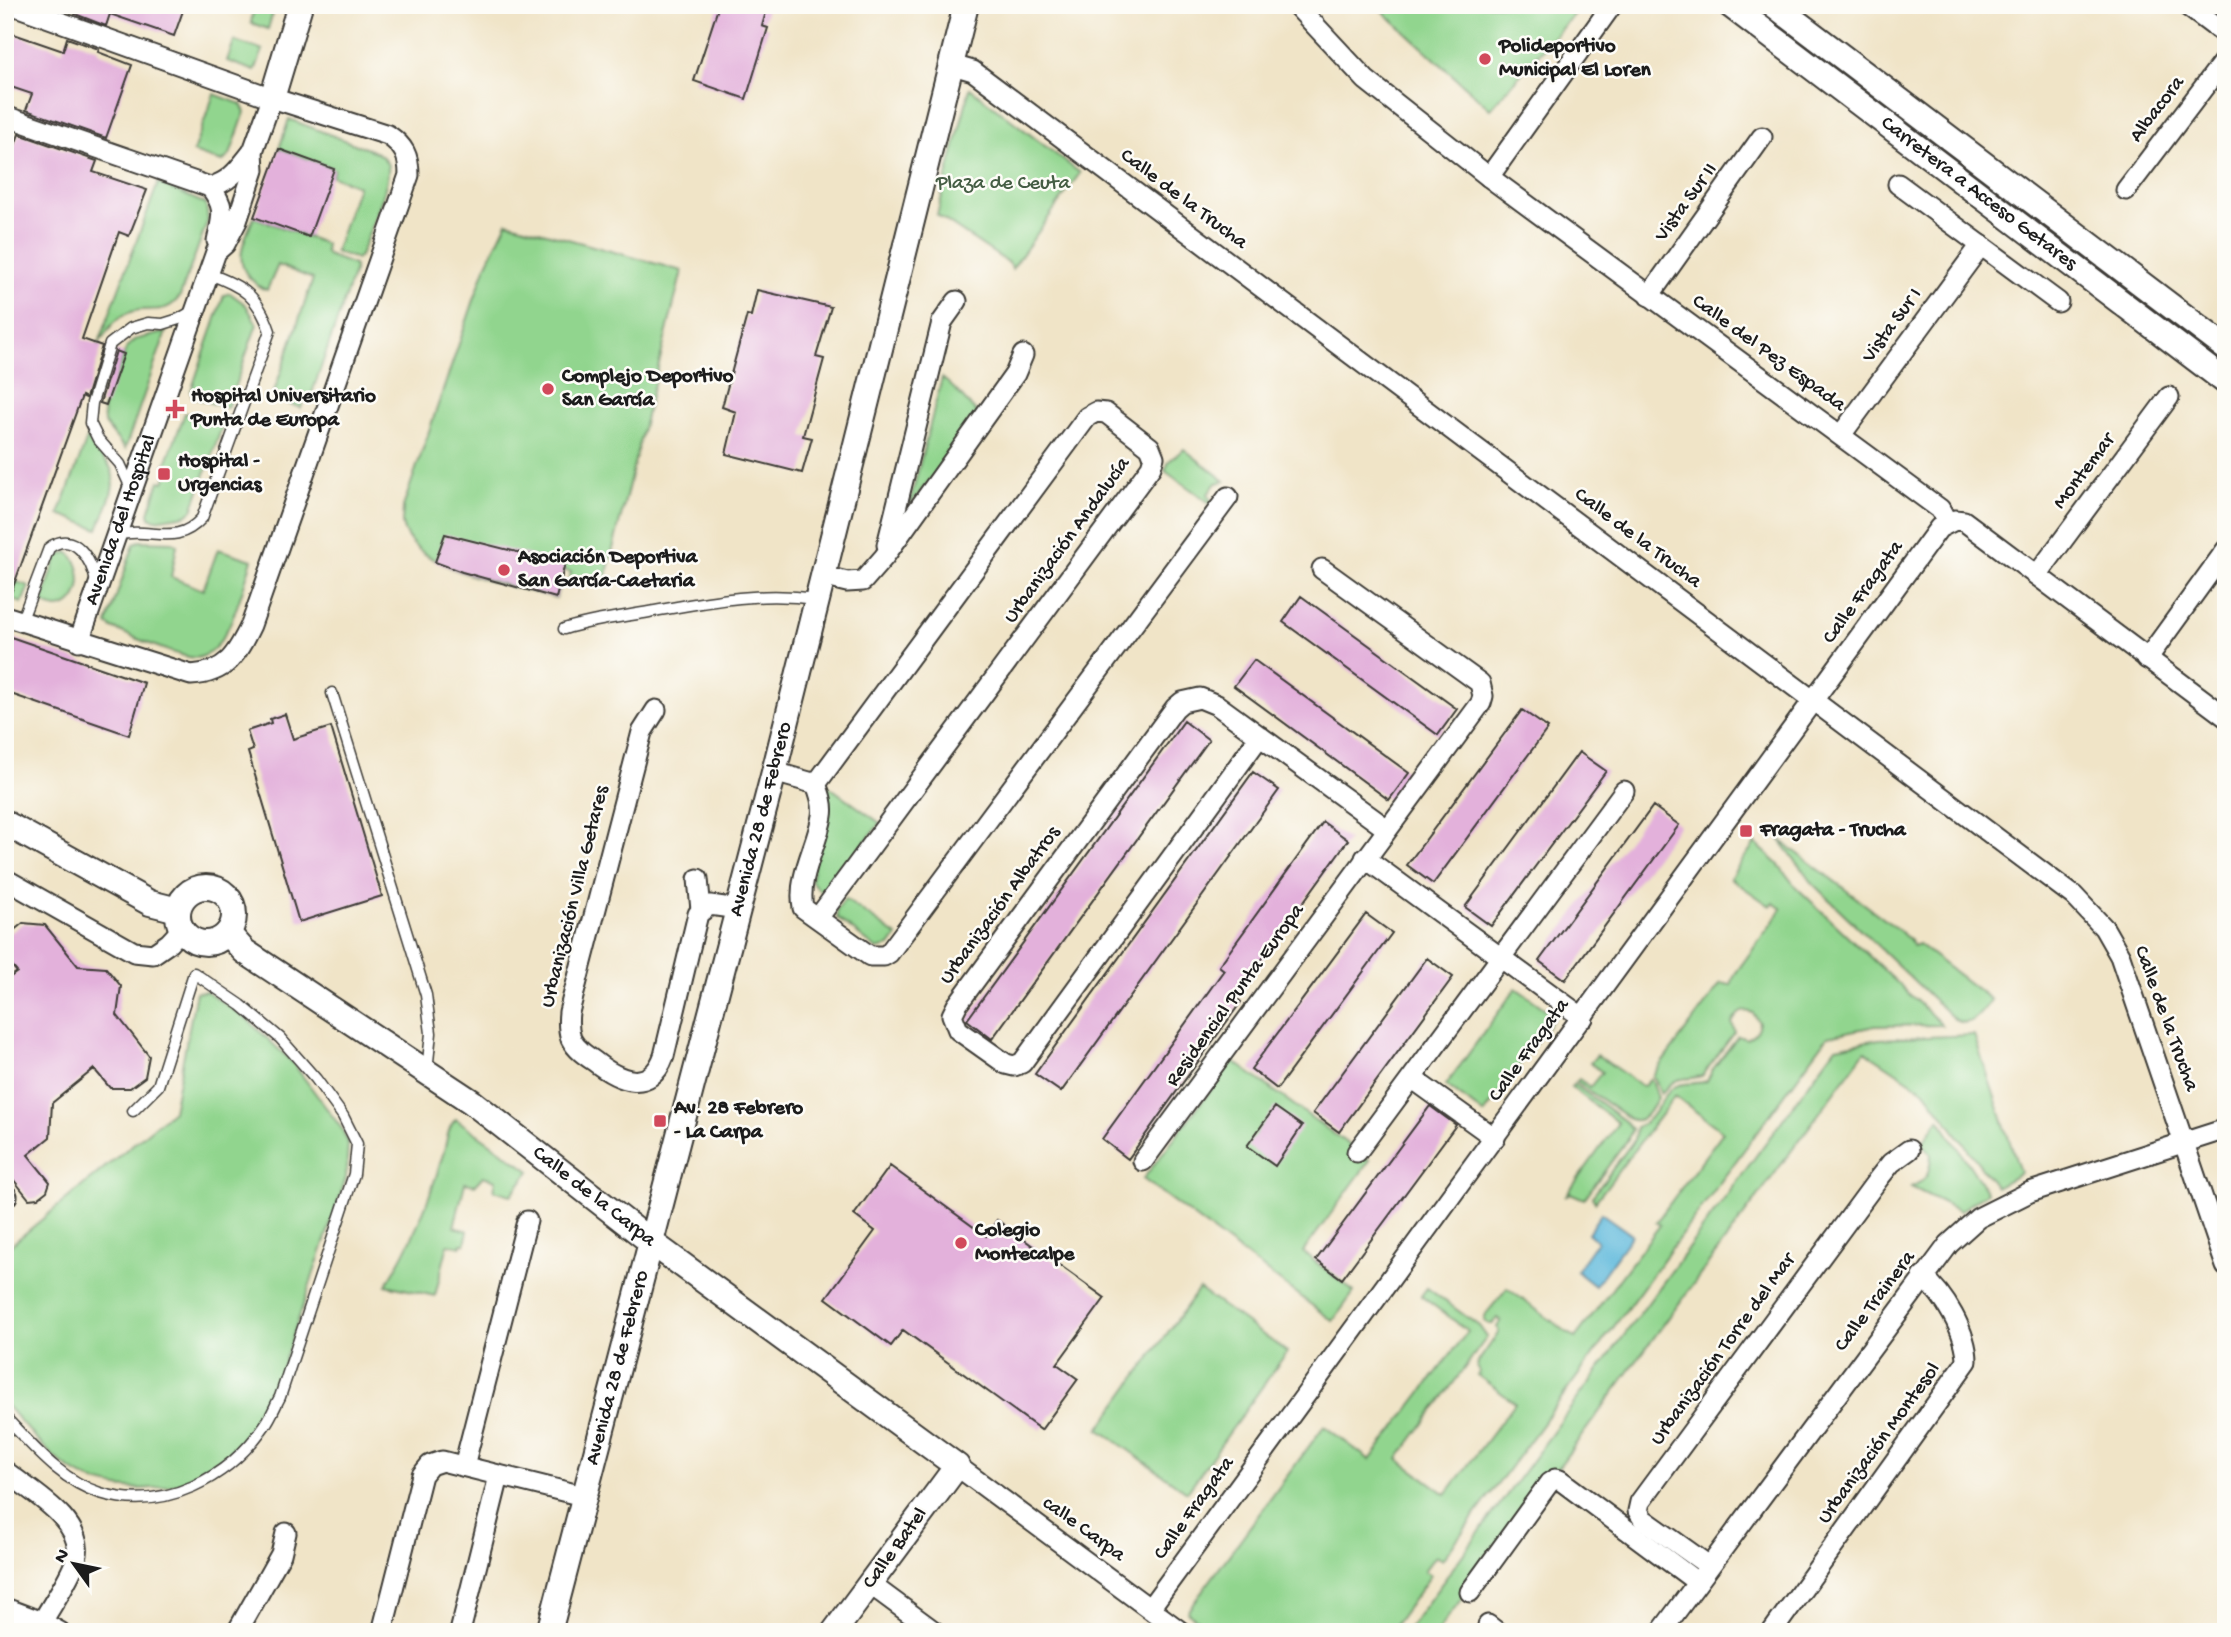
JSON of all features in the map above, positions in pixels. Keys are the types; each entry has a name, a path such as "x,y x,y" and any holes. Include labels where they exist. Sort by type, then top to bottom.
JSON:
{"street":[{"path":"13,5 272,98 388,135 406,152 409,175 251,625 232,658 220,669 191,675 13,619"},
{"name":"Avenida del Hospital","path":"79,641 216,253 225,244 237,221 254,170 253,151 300,5"},
{"name":"Avenida 28 de Febrero","path":"549,1632 774,772 965,5"},
{"name":"Calle del Pez Espada","path":"1296,5 1366,80 1489,177 1940,509 1947,522"},
{"path":"1489,177 1612,5"},
{"name":"Carretera a Acceso Getares","path":"1730,5 2226,382"},
{"name":"Carretera a Acceso Getares","path":"1774,5 2226,348"},
{"path":"2186,5 2226,35"},
{"name":"Albacora","path":"2126,190 2226,58"},
{"name":"Calle de la Trucha","path":"949,64 973,71 2074,895 2104,928 2120,956 2226,1266"},
{"path":"5,116 210,187 219,198 224,216 215,247 216,253"},
{"name":"Vista Sur II","path":"1649,296 1762,137"},
{"path":"210,187 231,178 253,151"},
{"path":"1898,184 2058,302"},
{"name":"Vista Sur I","path":"1841,435 1981,245"},
{"path":"884,557 942,322 957,301"},
{"path":"819,588 863,581 884,557 1015,373 1023,355"},
{"name":"Montemar","path":"2036,575 2169,397"},
{"name":"Urbanización Andalucía","path":"816,784 1087,417 1096,412 1106,412 1150,447 1154,457 1152,467 818,918"},
{"path":"774,772 816,784 821,798 823,814 800,893 803,908 870,956 890,953 1228,497"},
{"path":"1947,522 1964,521 2226,717"},
{"name":"Calle Fragata","path":"1150,1608 1939,528 1947,522"},
{"path":"2147,659 2226,550"},
{"name":"Residencial Punta Europa","path":"1143,1161 1478,709 1483,696 1480,683 1322,569"},
{"name":"Urbanización Albatros","path":"1260,736 1022,1063 1014,1066 1006,1064 958,1030 953,1015 957,1005 1175,708 1191,699 1209,700 1260,736 1387,829"},
{"name":"Urbanización Villa Getares","path":"656,710 642,732 569,1012 570,1037 577,1048 612,1076 632,1081 640,1080 655,1073 661,1065 701,910 698,878"},
{"path":"1357,1152 1623,791"},
{"path":"5,823 180,920 187,936 204,943 221,939 228,933 234,915 228,898 213,887 194,889 181,901 180,920 169,943 153,954 134,951 5,879"},
{"path":"1365,858 1583,1018"},
{"path":"701,910 710,905 738,909"},
{"name":"Calle de la Carpa","path":"228,933 244,951 472,1102 651,1242 957,1466"},
{"path":"1413,1079 1495,1138"},
{"name":"Calle Trainera","path":"1661,1632 1923,1277 1949,1244 1978,1218 2030,1192 2226,1129"},
{"name":"Urbanización Torre del Mar","path":"1709,1566 1643,1519 1638,1511 1640,1502 1879,1178 1891,1163 1909,1150"},
{"path":"464,1466 527,1221"},
{"name":"Urbanización Montesol","path":"1772,1632 1967,1361 1967,1348 1943,1297 1923,1277"},
{"path":"382,1632 422,1475 430,1465 442,1461 583,1496"},
{"name":"calle Carpa","path":"957,1466 1181,1632"},
{"name":"Calle Batel","path":"834,1632 957,1466"},
{"path":"5,1471 71,1525 77,1538 76,1559 42,1622"},
{"path":"460,1632 499,1476"},
{"path":"1470,1592 1549,1483 1555,1479 1560,1480 1698,1583"},
{"path":"237,1632 281,1554 286,1533"},
{"path":"870,1584 935,1632"},
{"path":"5,1608 60,1632"}],"lane":[{"path":"117,535 129,531 166,535 184,533 194,527 208,507 246,401 270,331 264,312 252,296 233,282 209,274"},
{"path":"132,491 120,464 98,439 90,423 92,403 110,344 131,328 148,323 163,324 179,319 197,308"},
{"path":"13,619 49,548 54,544 66,542 79,548 93,566 97,590"},
{"path":"564,629 680,606 819,588"},
{"path":"332,693 425,995 431,1033 427,1072"},
{"path":"5,1417 63,1474 99,1493 138,1500 172,1495 205,1482 235,1462 266,1425 279,1397 354,1174 357,1144 343,1116 280,1038 194,973 159,1086 133,1111"}],"green space":[{"path":"254,5 275,5 268,29 251,23"},
{"name":"Polideportivo Municipal El Loren","path":"1384,5 1582,5 1490,109 1380,9"},
{"path":"234,41 263,50 255,71 227,61"},
{"name":"Plaza de Ceuta","path":"970,88 1080,173 1012,269 1010,264 937,215"},
{"path":"214,94 241,104 245,112 230,155 222,162 193,152"},
{"path":"289,119 373,151 387,163 388,174 382,197 357,259 335,252 358,186 332,176 334,169 279,149"},
{"path":"158,183 206,204 208,220 180,296 168,307 124,315 112,325 98,345"},
{"path":"254,217 326,244 327,255 354,265 355,269 310,399 305,397 301,408 272,398 313,279 278,265 267,290 259,287 249,277 244,270 241,255"},
{"name":"Complejo Deportivo San García","path":"507,222 682,271 605,581 583,575 580,583 569,580 571,572 563,570 556,598 492,582 444,564 424,553 409,539 402,523 403,507 485,268"},
{"path":"230,293 246,305 257,324 227,408 196,398 191,391 224,295"},
{"path":"166,332 125,449 104,423 103,409 127,347 134,340"},
{"path":"942,378 980,416 909,506"},
{"path":"185,413 221,424 222,427 192,510 186,515 155,520 149,513 159,481 164,482 169,468 165,466"},
{"path":"88,436 93,448 108,464 113,479 113,487 98,529 59,514"},
{"path":"1184,449 1225,481 1216,483 1208,494 1214,506 1165,471 1169,461"},
{"path":"139,541 173,542 177,545 171,577 203,590 218,549 252,560 231,622 213,649 202,656 189,657 170,652 107,624 134,544"},
{"path":"68,552 78,567 80,585 73,601 66,606 52,607 42,603 57,556"},
{"path":"5,578 29,586 22,603 5,597"},
{"path":"827,785 880,823 827,891 820,891 811,881"},
{"path":"1779,839 1909,938 1913,946 1918,944 1991,1000 1983,1011 1964,1023 1952,1017 1815,886"},
{"path":"1755,843 1778,864 1796,887 1942,1025 1875,1026 1828,1036 1442,1560 1435,1556 1424,1571 1431,1575 1390,1632 1214,1632 1187,1612 1324,1426 1370,1460 1468,1331 1421,1296 1427,1288 1479,1326 1487,1337 1398,1459 1446,1494 1515,1403 1477,1375 1480,1372 1478,1362 1499,1332 1497,1327 1501,1321 1498,1318 1489,1324 1484,1321 1486,1314 1507,1288 1575,1338 1660,1225 1656,1222 1723,1132 1675,1096 1595,1202 1592,1197 1634,1140 1636,1127 1648,1120 1669,1091 1681,1084 1707,1081 1738,1036 1746,1039 1758,1028 1759,1022 1753,1013 1740,1013 1732,1023 1735,1032 1702,1076 1680,1079 1661,1094 1653,1075 1721,983 1731,985 1735,974 1782,909 1773,903 1770,906 1730,878"},
{"path":"845,899 897,936 890,946 877,949 837,918 837,910"},
{"path":"1516,988 1555,1016 1484,1114 1446,1085"},
{"path":"206,991 248,1020 292,1062 342,1129 348,1144 346,1178 269,1406 256,1428 233,1454 208,1472 168,1486 125,1488 84,1477 65,1466 5,1404 5,1250 173,1111 196,992"},
{"path":"1974,1035 2020,1172 2018,1175 1996,1187 1925,1091 1865,1051 1437,1632 1406,1632 1836,1047 1879,1039"},
{"path":"1597,1055 1643,1087 1651,1078 1658,1098 1643,1118 1630,1119 1576,1082 1579,1079 1590,1087 1602,1072 1590,1063"},
{"path":"1233,1061 1370,1160 1303,1252 1354,1292 1333,1321 1143,1179"},
{"path":"1574,1084 1632,1129 1628,1139 1584,1199 1570,1193 1565,1197 1618,1123 1571,1087"},
{"path":"456,1119 530,1171 511,1195 494,1190 496,1180 483,1176 475,1185 465,1183 454,1227 468,1231 465,1244 461,1244 461,1247 448,1244 435,1296 386,1285 419,1222 449,1131"},
{"path":"1939,1119 1987,1192 1960,1211 1911,1187 1922,1181 1927,1174 1931,1154 1922,1144"},
{"path":"1199,1289 1287,1352 1187,1492 1099,1429"}],"water":[{"path":"1601,1213 1632,1235 1595,1286 1576,1271 1597,1241 1588,1233"}],"building":[{"path":"78,5 185,5 174,36 110,14 106,26 75,14"},
{"path":"719,5 768,5 762,26 768,28 746,99 694,81"},
{"path":"5,31 63,51 67,38 99,49 98,52 132,65 106,138 26,110 32,94 5,85"},
{"path":"19,134 97,161 93,172 147,190 129,236 119,232 82,339 102,346 86,398 82,396 7,604 5,141 15,145"},
{"path":"279,149 334,169 309,237 254,217"},
{"path":"757,290 831,307 816,357 824,359 803,436 812,438 802,473 726,454 736,412 722,407 747,315 751,316"},
{"path":"116,351 124,354 106,405 100,403"},
{"path":"445,534 565,564 556,598 435,562"},
{"path":"1301,596 1457,709 1438,735 1283,622"},
{"path":"5,635 144,683 129,735 5,692"},
{"path":"1254,660 1409,773 1389,800 1234,686"},
{"path":"1522,710 1548,728 1433,884 1407,865"},
{"path":"285,714 293,739 331,727 382,896 299,922 248,752 253,750 247,731 271,723 270,719"},
{"path":"1184,721 1209,740 992,1039 967,1020"},
{"path":"1579,752 1606,771 1491,926 1465,907"},
{"path":"1253,772 1279,790 1061,1092 1035,1074"},
{"path":"1653,806 1679,825 1565,980 1539,961"},
{"path":"1323,822 1348,840 1235,997 1241,1002 1128,1159 1102,1139 1224,970 1219,966"},
{"path":"1366,914 1392,933 1277,1089 1251,1069"},
{"path":"23,923 45,925 78,966 106,968 121,986 117,1015 149,1056 145,1077 130,1088 110,1088 94,1069 52,1103 50,1137 28,1155 50,1182 47,1191 38,1198 29,1199 5,1169 5,981 17,972 5,958 5,954 8,935"},
{"path":"1427,958 1453,977 1339,1132 1313,1113"},
{"path":"1430,1106 1456,1125 1342,1279 1316,1260"},
{"path":"1275,1107 1302,1126 1275,1166 1247,1146"},
{"path":"890,1166 986,1236 997,1220 1105,1298 1057,1364 1078,1379 1041,1430 903,1330 891,1346 826,1298 875,1231 854,1215"}],"place":[{"name":"Polideportivo Municipal El Loren","path":"1485,59"},
{"name":"Complejo Deportivo San García","path":"548,389"},
{"name":"Hospital Universitario Punta de Europa","path":"175,409"},
{"name":"Hospital - Urgencias","path":"164,474"},
{"name":"Asociación Deportiva San García-Caetaria","path":"504,570"},
{"name":"Fragata - Trucha","path":"1746,831"},
{"name":"Av. 28 Febrero - La Carpa","path":"660,1121"},
{"name":"Colegio Montecalpe","path":"961,1243"}]}
